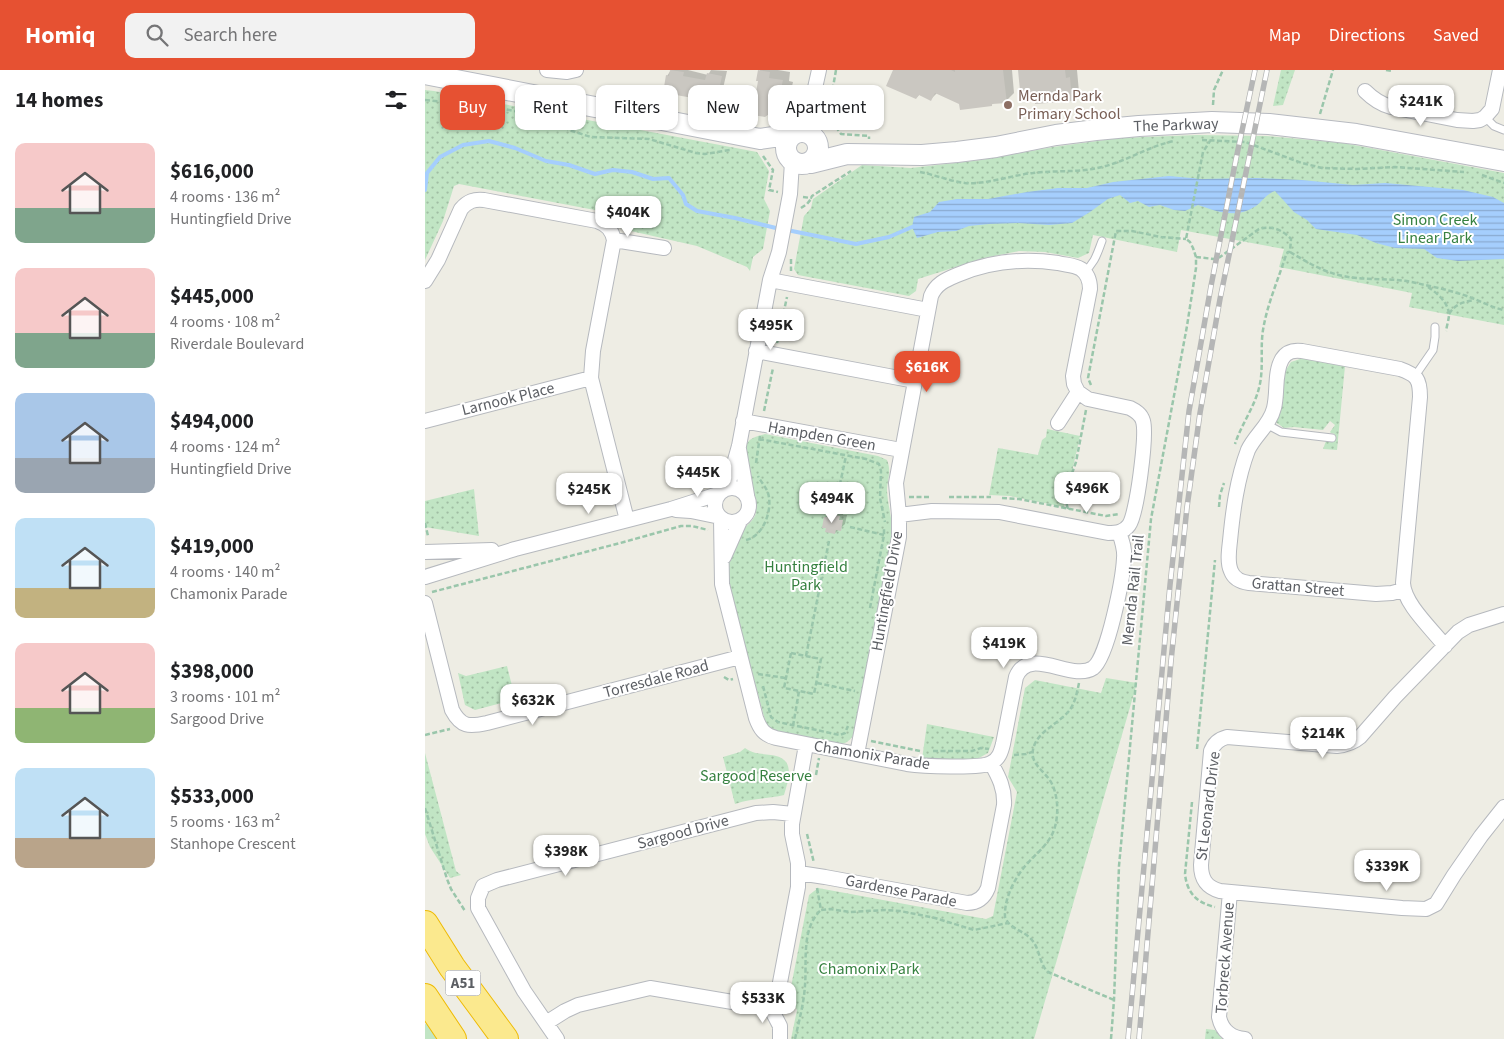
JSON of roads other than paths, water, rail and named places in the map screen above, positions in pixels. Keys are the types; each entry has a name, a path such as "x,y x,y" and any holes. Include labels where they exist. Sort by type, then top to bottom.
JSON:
{"highway":[{"name":"A51","path":"425,924 451,967 505,1039"},
{"name":"A51","path":"425,996 453,1039"}],"street":[{"path":"547,70 567,72 576,70"},
{"path":"806,135 819,70"},
{"path":"1365,91 1381,104 1391,107 1473,121 1485,117 1492,109 1500,70"},
{"path":"425,74 760,139 806,135"},
{"name":"The Parkway","path":"799,162 847,154 891,156 948,153 1096,130 1212,122 1269,124 1356,134 1504,161"},
{"path":"799,162 786,147 790,137 806,135"},
{"path":"760,139 799,162 815,159 819,150 806,135"},
{"name":"The Parkway","path":"806,135 847,154"},
{"path":"720,518 715,509 716,499 723,492 739,446 770,280 793,212 790,194 799,162"},
{"path":"425,281 438,260 461,209 468,202 485,200 603,223 609,228 614,240 593,351 591,378 627,520"},
{"path":"614,240 664,248"},
{"name":"Huntingfield Drive","path":"857,754 899,536 899,515 895,490 931,296 938,284 944,281 985,265 1003,261 1042,261 1076,267 1084,272"},
{"path":"899,515 932,512 999,512 1108,533 1119,532 1129,525 1133,515 1141,466 1144,423 1140,414 1136,411 1083,396 1074,384 1073,376 1090,289 1089,280 1084,272"},
{"path":"770,280 929,310"},
{"name":"Grattan Street","path":"1403,590 1378,594 1243,582 1231,573 1229,561 1235,497 1249,450 1274,408 1278,370 1285,356 1295,350 1302,351 1400,369 1415,376"},
{"path":"756,351 915,380"},
{"path":"1415,376 1420,386 1420,397 1403,590 1409,603 1445,646"},
{"name":"Larnook Place","path":"425,421 591,378"},
{"path":"1058,423 1083,396"},
{"name":"Hampden Green","path":"743,421 901,450"},
{"path":"671,509 691,511 720,518 731,523 741,521 750,506 739,446"},
{"path":"425,577 515,548 671,509 723,492 738,489 747,495"},
{"name":"Chamonix Parade","path":"720,518 735,539"},
{"name":"Chamonix Parade","path":"741,521 735,539 721,562 722,584 761,731 769,736 907,764 972,766 991,763"},
{"path":"991,763 997,760 1001,752 1016,677 1021,670 1030,664 1036,664 1081,671 1092,668 1097,663 1110,630 1124,564 1124,550 1119,532"},
{"path":"425,552 472,552 515,548"},
{"name":"Torresdale Road","path":"428,598 451,706 457,718 467,725 476,726 740,657"},
{"name":"St Leonard Drive","path":"1504,614 1469,625 1458,632 1418,672 1360,737 1353,742 1337,746 1227,737 1217,741 1211,751 1201,871 1204,882 1209,886 1214,889 1230,892 1426,909 1436,904 1481,836 1504,807"},
{"path":"546,1023 578,1005 651,988 758,1006 769,1004 776,998 797,899 799,874 792,834 793,814 806,744"},
{"name":"Gardense Parade","path":"799,874 825,876 967,903 980,900 988,888 1004,805 1002,784 991,763"},
{"name":"Sargood Drive","path":"557,1039 524,991 478,908 477,898 483,886 497,880 756,813 793,814"},
{"name":"Torbreck Avenue","path":"1230,892 1219,1017 1223,1028 1227,1032 1238,1038 1245,1039"},
{"path":"769,1004 780,1026 779,1039"}],"lane":[{"path":"1485,117 1494,126 1504,130"},
{"path":"1084,272 1095,260 1102,241"},
{"path":"1415,376 1433,350 1435,327"},
{"path":"1266,424 1281,432 1331,438"}],"water":[{"path":"1169,176 1202,179 1257,178 1302,180 1353,185 1385,183 1463,190 1493,197 1504,203 1504,259 1458,261 1437,258 1424,249 1395,248 1357,235 1316,229 1307,220 1294,212 1275,191 1256,206 1234,213 1220,212 1198,205 1185,211 1174,210 1160,205 1149,207 1138,201 1130,203 1120,195 1108,199 1072,223 1049,225 989,224 969,226 956,231 938,232 917,238 912,227 914,217 930,212 939,202 957,199 988,199 1058,188 1087,188 1113,182"}],"waterway":[{"path":"425,190 427,173 440,157 463,145 489,141 515,148 546,161 569,165 595,174 613,170 632,172 653,179 669,178 683,195 686,204 697,211 780,229"},
{"path":"787,230 856,244 889,237 912,227"}],"railway":[{"path":"1128,1039 1170,585 1189,411 1211,286 1255,70"},
{"path":"1139,1039 1171,661 1187,507 1200,413 1220,299 1267,70"}],"place":[{"name":"Mernda Park Primary School","path":"1008,105"}],"park label":[{"name":"Simon Creek Linear Park","path":"1435,229"},
{"name":"Huntingfield Park","path":"806,576"},
{"name":"Sargood Reserve","path":"756,776"},
{"name":"Chamonix Park","path":"869,969"}]}
